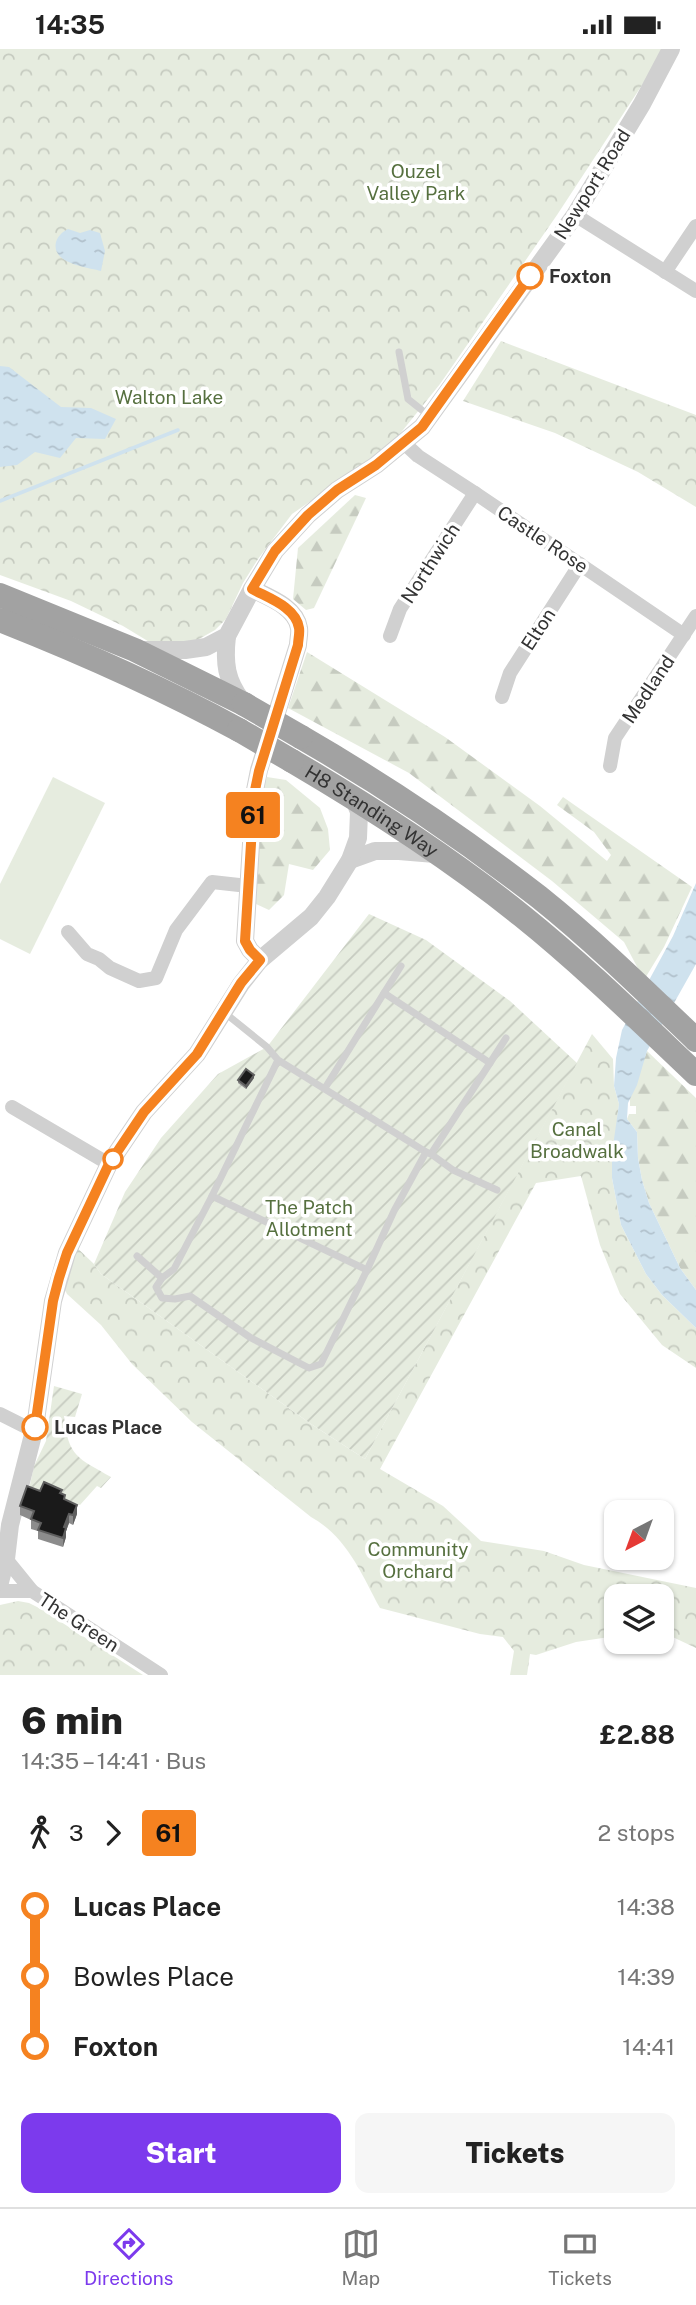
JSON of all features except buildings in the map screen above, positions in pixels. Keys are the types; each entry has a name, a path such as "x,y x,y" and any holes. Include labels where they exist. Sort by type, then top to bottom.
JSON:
{"highway":[{"name":"H8 Standing Way","path":"0,595 135,650 244,704 384,786 540,898 614,962 696,1040"},
{"name":"H8 Standing Way","path":"0,620 47,638 194,706 353,797 441,855 522,916 597,980 694,1073"}],"street":[{"name":"Newport Road","path":"226,636 275,551 308,515 337,490 404,443 429,416 575,215 642,104 671,49"},
{"path":"575,215 696,291"},
{"path":"666,272 696,226"},
{"name":"Castle Rose","path":"404,443 418,456 684,635"},
{"name":"Northwich","path":"390,636 400,609 475,493"},
{"name":"Elton","path":"502,697 510,673 580,564"},
{"path":"252,589 281,604 293,615 299,627 298,645 254,795 245,941 260,960"},
{"name":"Medland","path":"610,766 615,738 696,616"},
{"path":"135,650 185,650 206,647 226,636"},
{"path":"226,636 224,657 230,686 244,704"},
{"path":"0,1582 6,1559 5,1523 35,1427 53,1301 67,1253 109,1164 144,1112 197,1054 241,983 260,960 311,917 327,897 350,860 358,838 359,812 353,797"},
{"path":"350,860 375,851 441,855"},
{"path":"68,932 87,954 110,968 139,981 156,978 176,930 212,883 248,886"},
{"path":"12,1107 109,1164"},
{"path":"0,1414 24,1426 35,1427"},
{"name":"The Green","path":"6,1559 32,1591 162,1675"},
{"name":"The Green","path":"0,1591 32,1591"}],"lane":[{"path":"399,352 408,399 429,416"},
{"path":"325,1088 401,966"},
{"path":"384,993 489,1063"},
{"path":"224,1013 267,1047 278,1060 453,1170 497,1191"},
{"path":"278,1060 174,1269 156,1287 162,1298 190,1296 251,1338 309,1368 321,1364 394,1211 428,1153 506,1038"},
{"path":"212,1196 367,1270"},
{"path":"136,1256 163,1278"}],"green space":[{"name":"Walton Lake","path":"0,49 663,49 557,215 440,384 399,435 379,454 292,514 258,559 226,619 215,630 192,643 151,643 71,601 0,575"},
{"path":"501,341 696,415 696,507 638,472 555,433 463,401"},
{"path":"355,495 366,498 314,608 306,610 293,599 298,548"},
{"path":"307,652 445,737 540,806 607,861 611,855 594,832 557,805 563,797 692,887 664,947 644,980 624,942 552,881 409,773 288,708"},
{"path":"53,777 105,803 30,954 0,939 0,884"},
{"path":"267,777 286,780 320,808 328,829 330,850 313,870 289,864 284,895 269,910 256,904 260,798"},
{"name":"The Patch Allotment","path":"369,914 426,940 510,1001 577,1063 365,1459 311,1424 101,1274 94,1264 125,1192 161,1138 218,1074 267,1047"},
{"name":"Community Orchard","path":"592,1034 613,1059 614,1086 619,1104 612,1178 621,1225 646,1274 662,1295 696,1328 696,1368 662,1345 620,1294 600,1245 581,1176 536,1183 380,1469 443,1506 481,1541 544,1551 604,1570 696,1588 696,1648 674,1638 674,1584 604,1584 604,1638 576,1642 536,1655 530,1654 527,1675 510,1675 514,1651 503,1637 480,1634 380,1608 344,1545 324,1525 192,1422 132,1364 101,1325 67,1294 59,1278 72,1243 101,1274 311,1424 365,1459"},
{"path":"647,1051 696,1098 696,1290 680,1268 649,1203 638,1158 637,1132 627,1119 629,1114 636,1114 636,1106 630,1106 630,1098"},
{"path":"54,1386 82,1394 75,1417 64,1416 68,1440 77,1455 111,1477 101,1488 97,1486 80,1505 44,1491 28,1494 34,1466 46,1441"},
{"path":"18,1601 41,1609 143,1675 0,1675 0,1605"}],"water":[{"path":"68,229 80,233 90,230 100,233 105,251 101,271 71,263 59,255 56,242 60,234"},
{"name":"Walton Lake","path":"0,366 9,367 61,407 91,408 116,419 105,439 76,438 60,458 35,452 17,465 0,467"},
{"path":"696,883 696,964 647,1051 637,1085 628,1103 627,1119 637,1132 638,1158 649,1203 680,1268 696,1290 696,1328 662,1295 646,1274 621,1225 612,1178 612,1153 619,1104 614,1086 616,1058 622,1030 673,936"}],"waterway":[{"path":"0,501 178,430"}],"bus line":[{"name":"61","path":"35,1427 53,1301 59,1278 67,1253 109,1164 144,1112 197,1054 241,983 260,960 245,941 254,795 282,692 298,645 299,627 293,615 281,604 252,589 275,551 308,515 422,427 530,276"}],"place":[{"name":"Foxton","path":"530,276"},
{"name":"Lucas Place","path":"35,1427"}],"park label":[{"name":"Ouzel Valley Park","path":"416,182"},
{"name":"Canal Broadwalk","path":"577,1140"}]}
